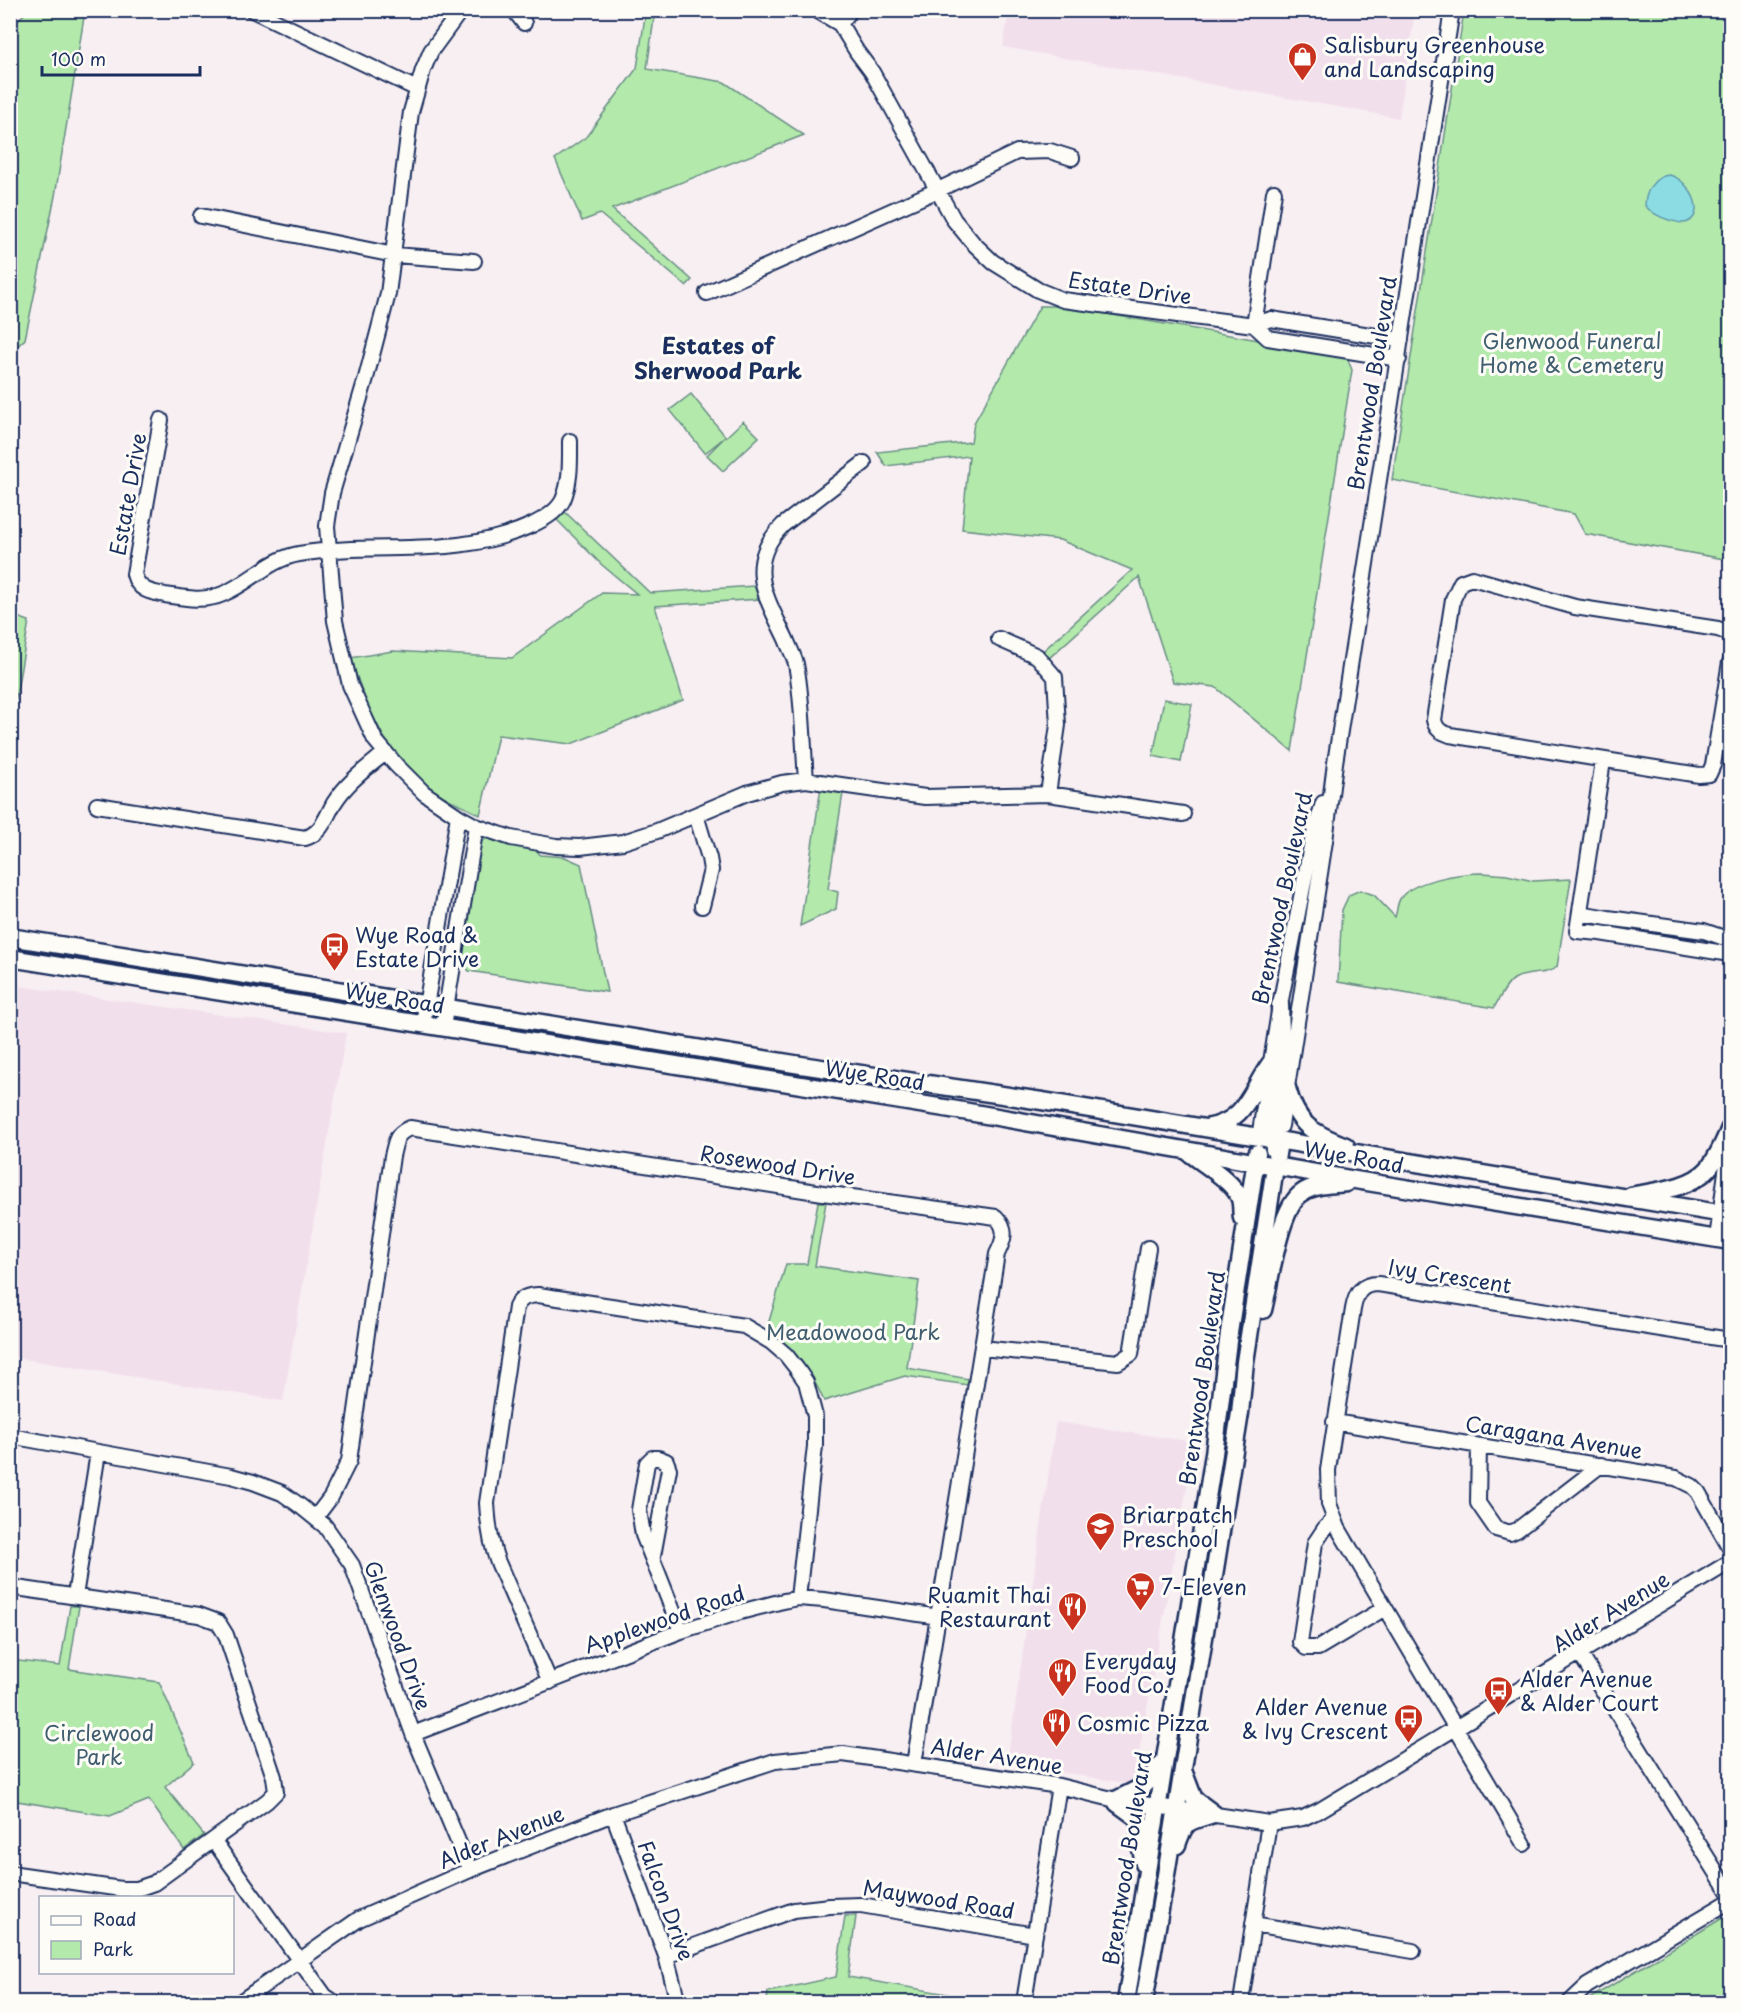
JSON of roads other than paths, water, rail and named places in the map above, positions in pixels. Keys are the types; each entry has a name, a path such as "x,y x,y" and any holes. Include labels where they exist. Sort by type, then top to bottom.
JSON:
{"main road":[{"name":"Wye Road","path":"10,937 801,1065 1042,1101 1186,1127 1726,1215"},
{"name":"Wye Road","path":"10,958 957,1110 1361,1181 1724,1240"},
{"path":"1270,1140 1282,1060 1280,1005"},
{"path":"1186,1127 1209,1128 1242,1111 1270,1064"},
{"path":"1287,1088 1295,1110 1311,1130 1365,1156"},
{"path":"1620,1198 1687,1183 1699,1176 1718,1153 1731,1128"},
{"name":"Brentwood Boulevard","path":"1126,2002 1214,1454 1243,1239 1256,1162 1270,1140"},
{"name":"Brentwood Boulevard","path":"1144,2002 1240,1413 1245,1362 1276,1166 1270,1140"},
{"path":"1184,1149 1227,1180 1236,1191 1240,1200 1243,1239"},
{"path":"1240,1413 1278,1237 1290,1206 1300,1194 1314,1187 1361,1181"},
{"path":"1146,1874 1140,1844 1139,1819 1116,1800 1142,1787 1164,1762"},
{"path":"1183,1769 1194,1799 1214,1814"},
{"path":"1166,1875 1182,1829 1188,1822 1214,1814"}],"street":[{"path":"252,10 417,89"},
{"path":"461,10 432,51 423,70 411,112 388,294 332,494 327,526 335,621 348,678 366,723 385,753 424,793 476,825 511,838 580,847 624,842 657,831 747,793 782,783 807,780 925,797 1048,794 1183,814"},
{"path":"514,10 524,22"},
{"name":"Estate Drive","path":"816,10 840,24 872,72 954,220 993,262 1038,290 1075,303 1254,325 1270,319 1401,340"},
{"path":"840,24 851,10"},
{"name":"Brentwood Boulevard","path":"1270,1140 1287,1088 1452,10"},
{"path":"707,293 938,190 1017,152 1050,151 1072,158"},
{"path":"1254,325 1274,192"},
{"path":"201,216 394,255 474,261"},
{"name":"Estate Drive","path":"1254,325 1268,338 1399,359"},
{"name":"Estate Drive","path":"161,420 134,574 136,581 150,593 185,598 208,598 222,595 238,587 270,564 297,554 328,550 458,546 513,534 556,510 563,499 570,472 570,441"},
{"path":"807,780 796,662 765,594 760,575 773,536 783,525 864,463"},
{"path":"1731,637 1728,633 1718,629 1556,603 1472,578 1461,582 1453,599 1434,720 1435,727 1440,732 1450,735 1699,775 1709,774 1713,765 1731,662"},
{"path":"999,639 1037,656 1054,677 1058,725 1048,794"},
{"path":"98,805 305,838 312,836 323,825 345,787 385,753"},
{"path":"1603,760 1577,931 1731,954"},
{"name":"Brentwood Boulevard","path":"1270,1140 1270,1064 1280,1005 1312,841 1335,763"},
{"path":"696,815 710,858 711,870 702,906"},
{"path":"423,1024 458,816"},
{"path":"443,1028 476,825"},
{"path":"1580,913 1704,931 1731,940"},
{"name":"Rosewood Drive","path":"315,1518 331,1497 349,1461 392,1156 396,1139 401,1131 410,1128 811,1191 996,1217 1004,1228 1005,1238 997,1254 914,1764"},
{"path":"1724,1240 1731,1142"},
{"path":"982,1348 1118,1362 1131,1354 1148,1248"},
{"name":"Ivy Crescent","path":"1524,1844 1334,1520 1329,1504 1327,1481 1334,1422 1357,1293 1366,1285 1378,1284 1731,1340"},
{"path":"550,1682 497,1560 488,1522 487,1503 516,1307 520,1300 528,1296 549,1297 744,1326 771,1342 786,1355 806,1382 815,1416 815,1446 798,1598"},
{"name":"Caragana Avenue","path":"1334,1422 1667,1476 1684,1481 1698,1492 1731,1548"},
{"name":"Glenwood Drive","path":"10,1436 254,1482 282,1493 325,1527 352,1565 413,1734 470,1870"},
{"path":"1479,1446 1478,1503 1492,1525 1503,1532 1510,1533 1516,1530 1601,1465"},
{"path":"75,1596 98,1453"},
{"path":"653,1556 669,1469 666,1461 658,1458 652,1458 647,1463 639,1510 643,1535 681,1630"},
{"path":"1334,1520 1324,1528 1315,1543 1300,1642 1306,1648 1318,1648 1385,1608"},
{"name":"Alder Avenue","path":"240,2002 359,1919 470,1870 613,1814 775,1761 843,1754 1059,1786 1116,1800 1269,1823 1303,1818 1456,1729 1731,1562"},
{"path":"10,1587 199,1616 218,1622 226,1635 274,1777 276,1792 267,1802 154,1883 137,1890 10,1873"},
{"name":"Applewood Road","path":"413,1734 681,1630 798,1598 939,1617"},
{"path":"1580,1654 1731,1894"},
{"path":"1024,2002 1059,1786"},
{"name":"Falcon Drive","path":"613,1814 666,1956 678,2002"},
{"path":"1240,2002 1269,1823"},
{"path":"214,1840 325,1996 334,2002"},
{"path":"1569,2002 1587,1986 1731,1901"},
{"name":"Maywood Road","path":"666,1956 794,1910 830,1906 861,1905 1035,1935"},
{"path":"1253,1924 1413,1951"}],"water":[{"path":"1669,175 1689,189 1696,204 1693,218 1686,223 1665,219 1645,206 1651,186 1659,178"}],"place":[{"name":"Salisbury Greenhouse and Landscaping","path":"1303,82"},
{"name":"Wye Road & Estate Drive","path":"334,972"},
{"name":"Briarpatch Preschool","path":"1101,1552"},
{"name":"7-Eleven","path":"1140,1612"},
{"name":"Ruamit Thai Restaurant","path":"1072,1632"},
{"name":"Everyday Food Co.","path":"1063,1698"},
{"name":"Alder Avenue & Alder Court","path":"1499,1716"},
{"name":"Alder Avenue & Ivy Crescent","path":"1409,1744"},
{"name":"Cosmic Pizza","path":"1056,1748"}],"district":[{"name":"Estates of Sherwood Park","path":"718,356"}],"park label":[{"name":"Glenwood Funeral Home & Cemetery","path":"1572,352"},
{"name":"Meadowood Park","path":"853,1331"},
{"name":"Circlewood Park","path":"99,1744"}]}
